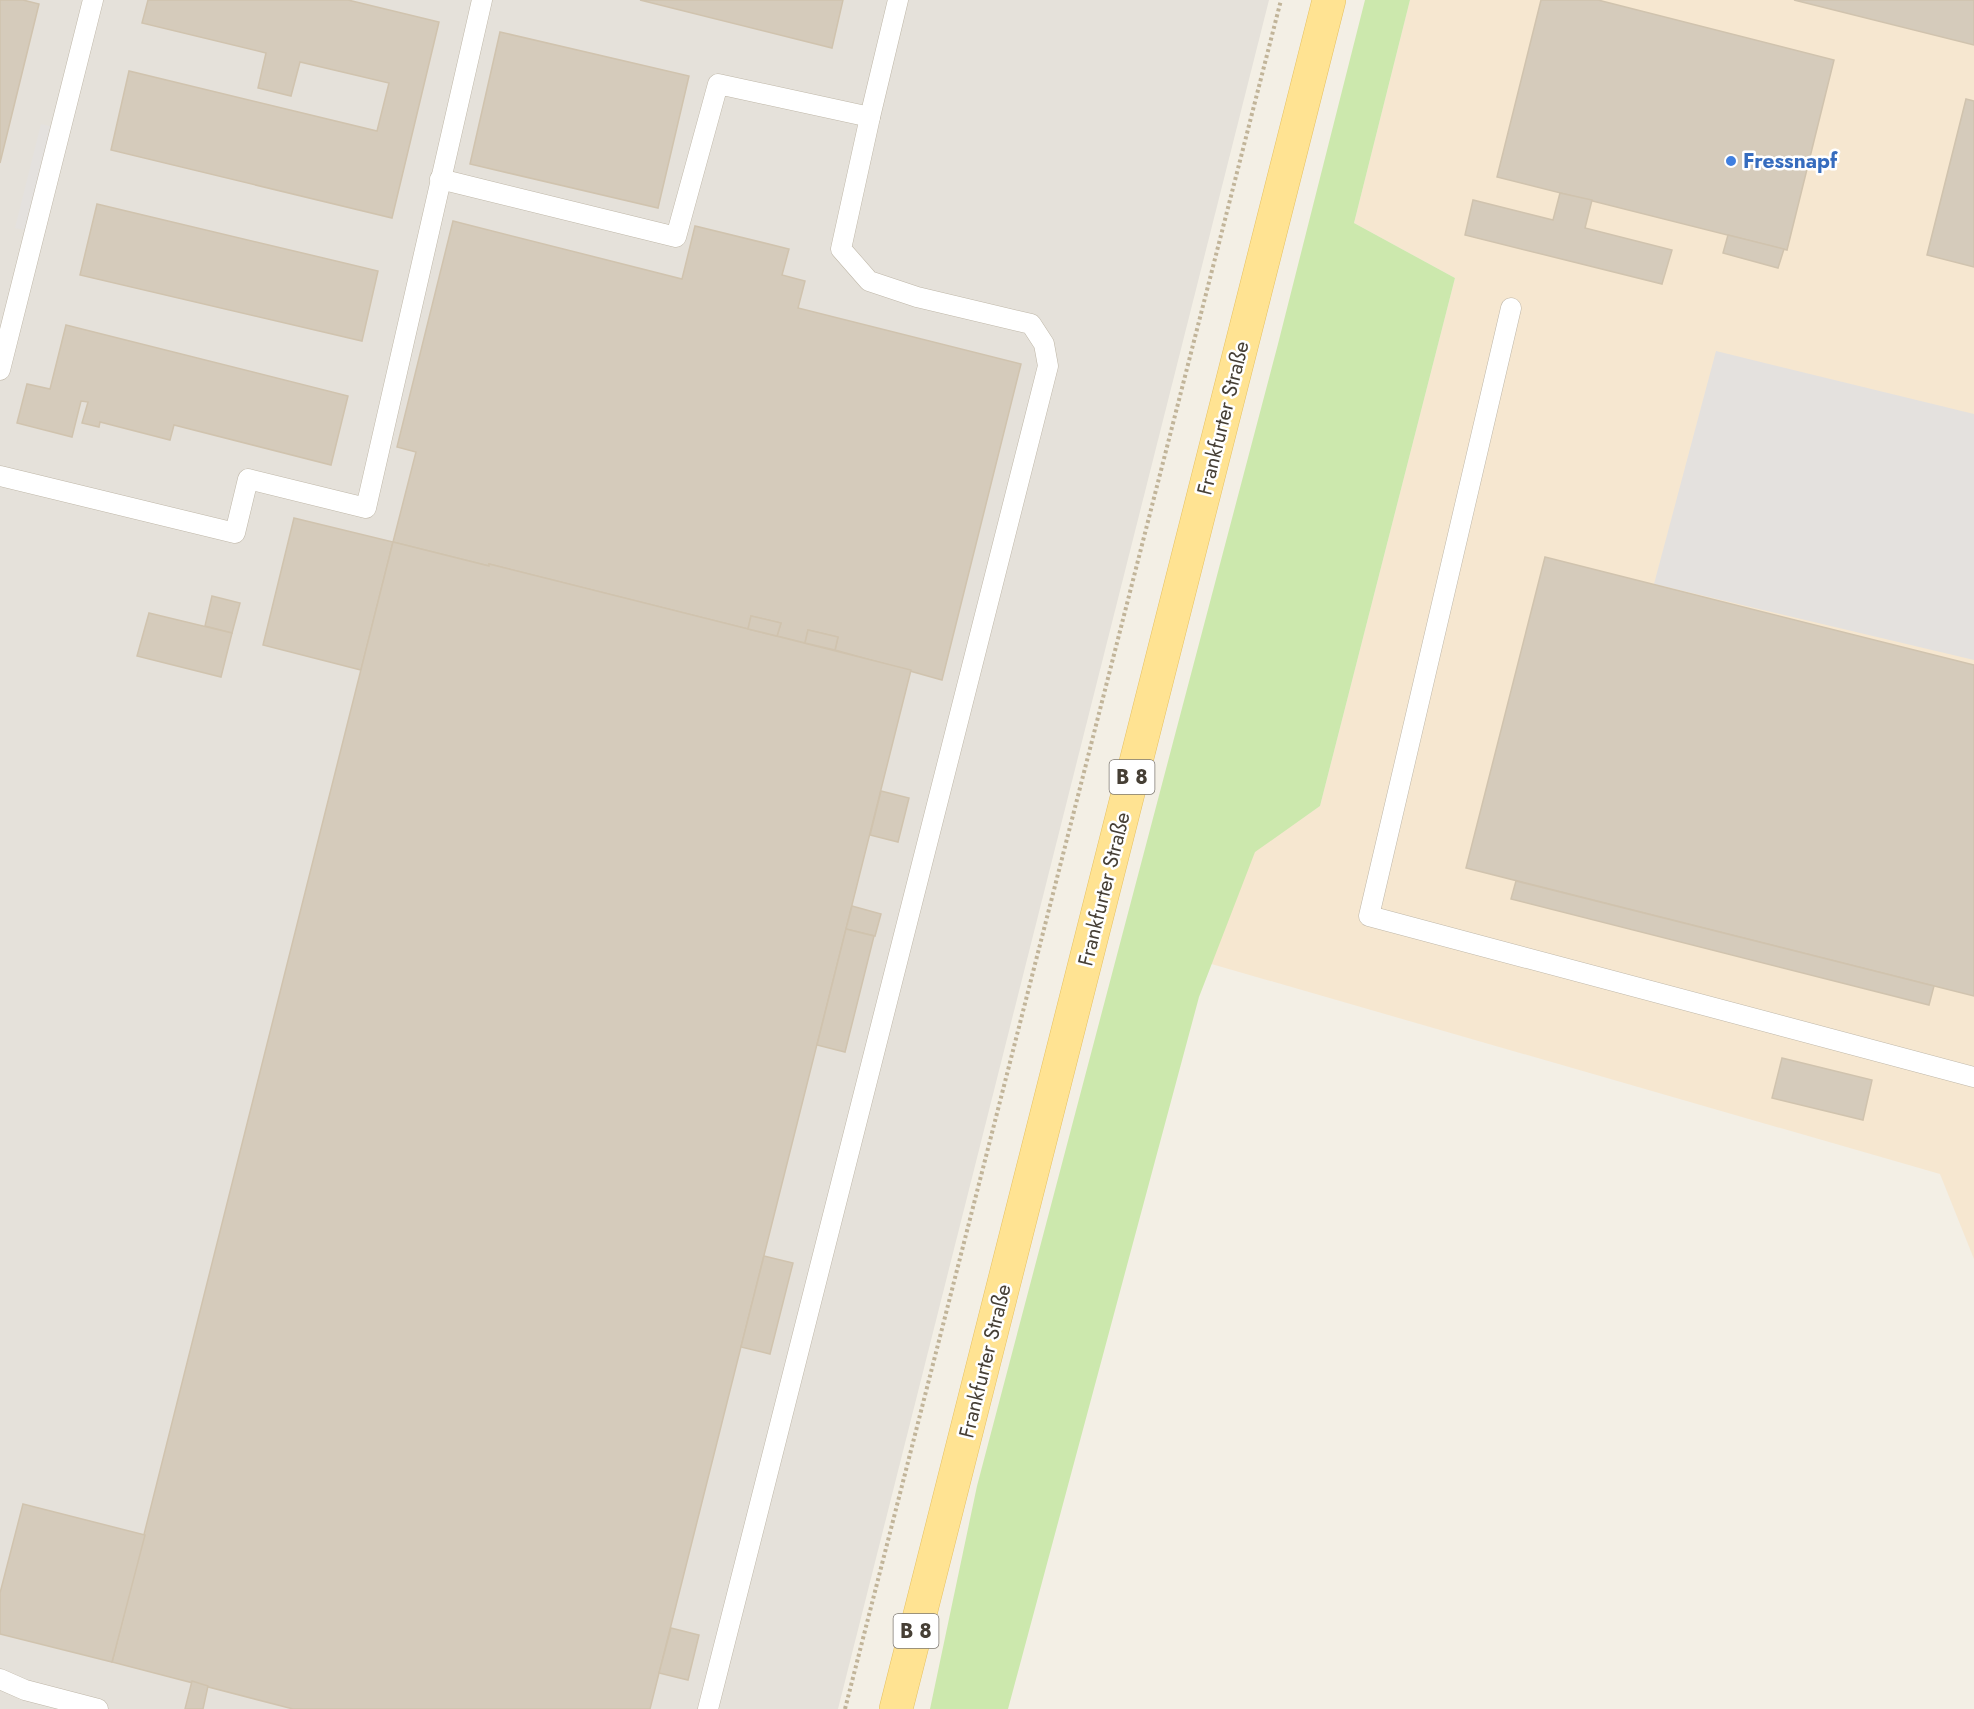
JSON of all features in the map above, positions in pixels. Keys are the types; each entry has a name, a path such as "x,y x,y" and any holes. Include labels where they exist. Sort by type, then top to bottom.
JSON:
{"main road":[{"name":"Frankfurter Straße","path":"896,1709 1329,0"}],"lane":[{"path":"0,370 93,0"},
{"path":"0,476 235,533 248,479 366,508 482,0"},
{"path":"708,1709 1048,366 1044,344 1031,324 916,297 869,281 842,249 898,0"},
{"path":"440,179 676,237 718,84 870,117"},
{"path":"1511,308 1369,916 1974,1077"},
{"path":"0,1679 25,1690 98,1709"}],"path":[{"path":"845,1709 1281,0"}],"shaded area":[{"path":"0,0 1269,0 838,1709 0,1709"},
{"path":"1410,0 1974,0 1974,1259 1940,1174 1208,963 1255,851 1320,806 1455,278 1354,223"},
{"path":"41,124 54,127 28,231 15,228"},
{"path":"1716,351 1974,414 1974,660 1654,584"}],"green space":[{"path":"1365,0 1410,0 1354,223 1455,278 1320,806 1255,852 1199,997 1008,1709 930,1709 977,1486 1278,344"}],"building":[{"path":"0,0 23,0 39,4 0,163"},
{"path":"148,0 348,0 439,22 392,218 111,150 129,71 377,131 389,83 300,62 291,96 258,88 266,53 142,23"},
{"path":"640,0 843,0 832,48"},
{"path":"1541,0 1598,0 1834,60 1787,250 1497,177"},
{"path":"1794,0 1974,0 1974,45"},
{"path":"500,32 689,76 658,208 470,164"},
{"path":"1966,99 1974,101 1974,267 1927,255"},
{"path":"1560,193 1592,200 1585,228 1672,250 1662,284 1465,235 1473,200 1553,220"},
{"path":"97,204 378,271 362,341 80,275"},
{"path":"453,221 682,279 695,226 789,249 782,275 805,281 798,308 1021,364 942,680 835,650 838,637 808,630 805,643 777,636 781,623 751,616 748,629 393,542 416,452 397,447"},
{"path":"1728,235 1784,249 1778,268 1723,253"},
{"path":"66,325 348,396 331,465 174,425 170,440 100,422 99,427 82,423 88,402 81,401 72,437 17,423 27,384 50,389"},
{"path":"294,518 393,542 361,670 263,645"},
{"path":"393,542 911,670 650,1709 293,1709 112,1662"},
{"path":"1545,557 1974,665 1974,996 1466,868"},
{"path":"212,596 240,603 232,633 205,626"},
{"path":"149,613 232,633 221,677 137,656"},
{"path":"751,616 781,623 777,636 748,629"},
{"path":"808,630 838,637 835,650 805,643"},
{"path":"881,791 909,798 898,842 870,835"},
{"path":"1516,881 1934,986 1929,1005 1511,899"},
{"path":"852,906 881,914 875,936 846,929"},
{"path":"846,929 874,936 845,1052 817,1045"},
{"path":"1782,1058 1872,1080 1863,1120 1772,1098"},
{"path":"764,1256 793,1263 770,1354 741,1347"},
{"path":"23,1504 145,1535 112,1662 0,1634 0,1593"},
{"path":"671,1628 699,1635 688,1680 659,1673"},
{"path":"192,1681 208,1686 203,1709 185,1709"}],"place":[{"name":"Fressnapf","path":"1731,161"}]}
